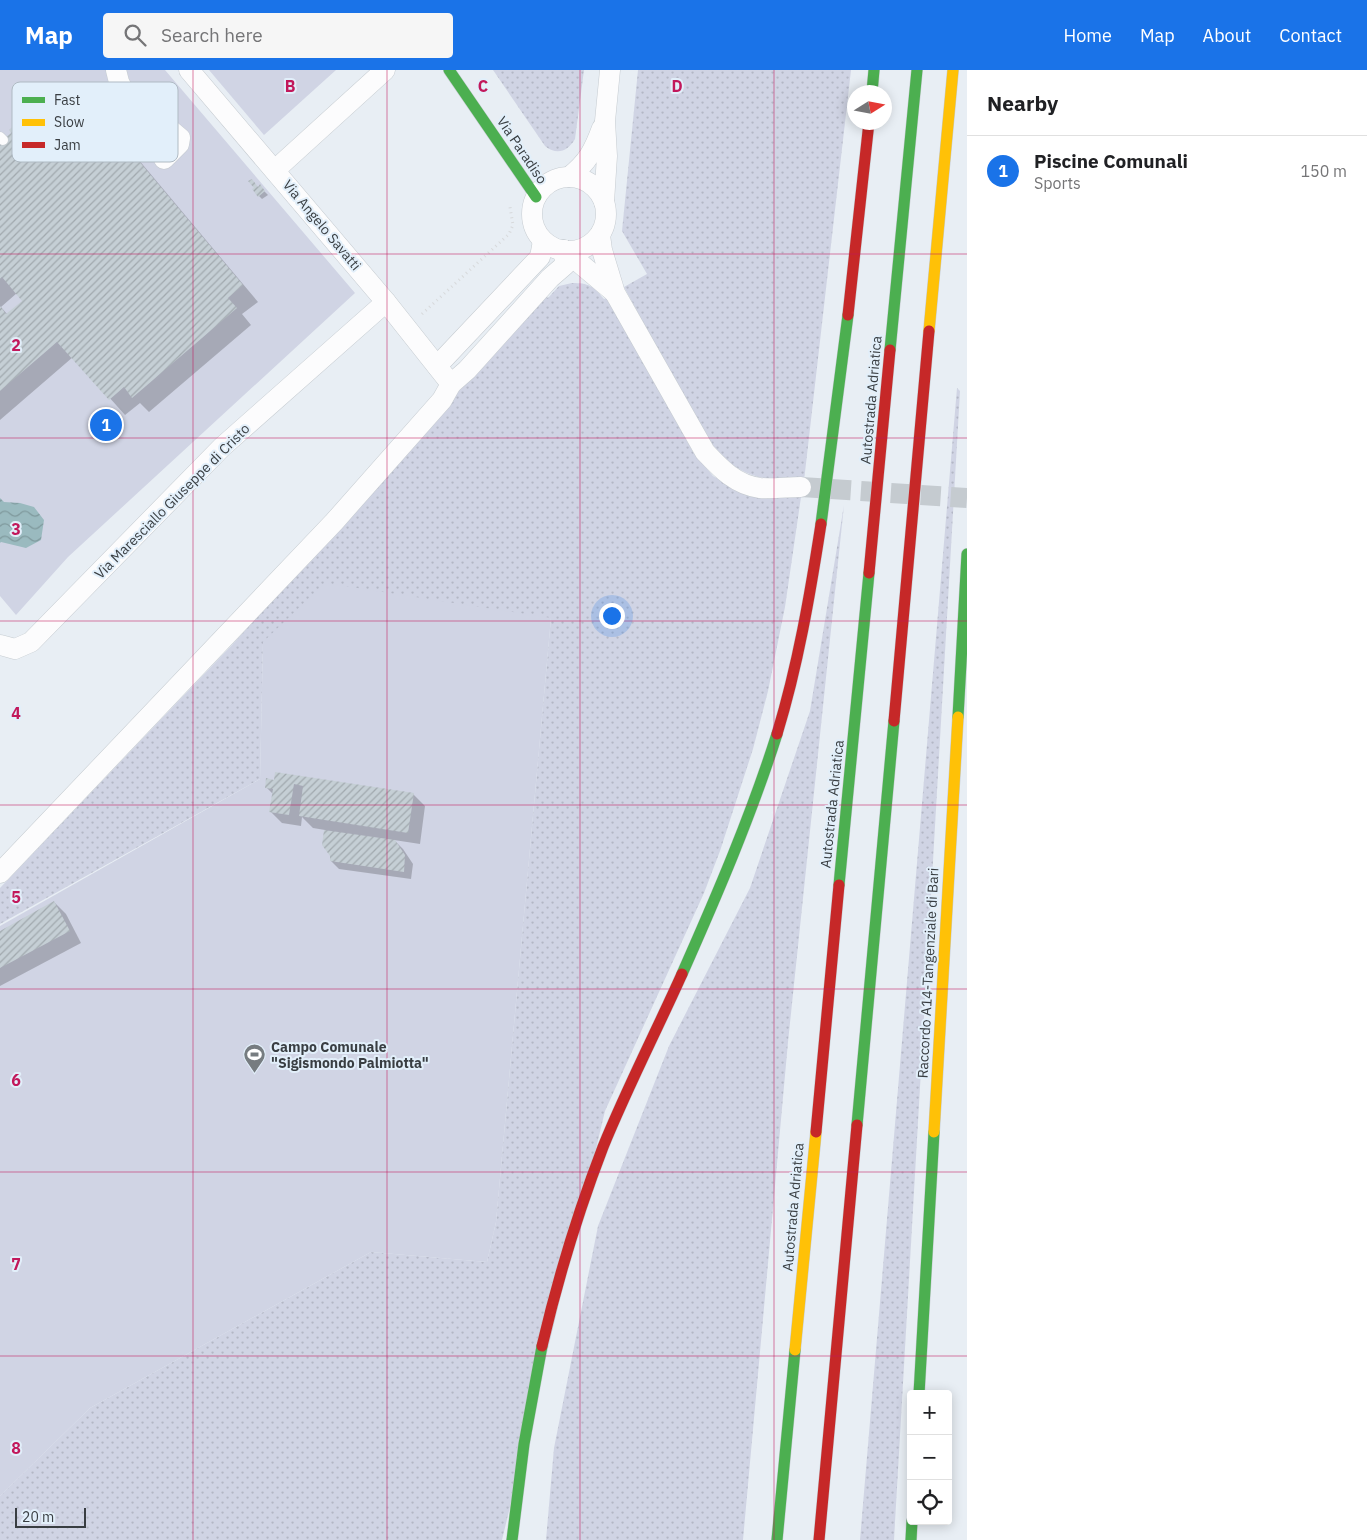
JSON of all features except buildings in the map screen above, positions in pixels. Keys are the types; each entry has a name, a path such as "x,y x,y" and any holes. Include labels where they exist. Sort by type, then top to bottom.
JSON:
{"main road":[{"name":"Via Paradiso","path":"449,70 536,197"},
{"path":"873,85 874,70"},
{"name":"Autostrada Adriatica","path":"777,1540 917,70"},
{"path":"819,1540 953,70"},
{"path":"512,1540 531,1394 548,1321 580,1207 623,1101 735,852 772,749 791,683 806,619 829,476 868,130"},
{"name":"Raccordo A14-Tangenziale di Bari","path":"919,1390 967,554"},
{"path":"911,1540 912,1525"}],"street":[{"name":"Via Angelo Savatti","path":"189,70 386,302 451,384"},
{"path":"274,170 385,70"},
{"path":"605,121 593,152 580,168 568,177 549,183 536,197 532,209 532,220 536,232 543,241 553,248 574,251 584,248 593,243 600,235 604,225 607,156 605,121 610,70"},
{"path":"568,177 580,179 590,184 604,202"},
{"path":"600,235 602,250 615,293 705,452 723,472 740,482 761,488 800,487"},
{"path":"437,366 540,257 543,241"},
{"path":"564,250 615,293"},
{"path":"0,873 334,522 442,400 451,384 467,370 550,278 565,265 564,250"},
{"name":"Via Maresciallo Giuseppe di Cristo","path":"0,645 16,649 31,642 222,447 386,302"}],"path":[{"path":"407,328 509,234 513,225 509,204"}],"shaded area":[{"path":"0,70 165,70 175,82 12,82 12,162 178,162 178,85 355,293 68,557 16,615 0,596"},
{"path":"209,70 336,70 264,135"},
{"path":"493,70 584,70 575,139 569,147 562,151 554,151 545,146"},
{"path":"638,70 851,70 849,85 847,85 847,105 804,481 772,479 748,474 730,462 710,440 693,414 624,287 647,274 622,231"},
{"path":"572,283 594,288 604,299 609,297 693,452 713,476 736,489 778,497 801,497 785,607 768,691 753,749 720,851 704,893 605,1111 502,1540 0,1540 0,1496 90,1408 371,1252 487,1262 496,1222 551,618 263,642 260,779 0,924 0,888 232,645 544,295 548,298 559,286"},
{"path":"957,388 960,391 894,1540 860,1540"},
{"path":"844,505 788,1042 743,1540 546,1540 554,1448 598,1226 669,1046 750,888 810,711"},
{"name":"Campo Comunale \"Sigismondo Palmiotta\"","path":"325,583 551,618 496,1222 487,1262 371,1252 90,1408 0,1496 0,926 260,779 263,642"}],"water":[{"path":"0,498 4,502 20,503 34,507 44,520 41,540 26,548 0,543"}],"tunnel":[{"path":"801,487 967,498"}],"traffic: fast":[{"path":"449,70 536,197"},
{"path":"873,85 874,70"},
{"path":"890,350 917,70"},
{"path":"821,524 848,315"},
{"path":"958,717 967,554"},
{"path":"839,885 869,573"},
{"path":"857,1125 894,721"},
{"path":"682,974 745,825 777,734"},
{"path":"919,1390 934,1132"},
{"path":"512,1540 524,1444 542,1346"},
{"path":"777,1540 795,1350"},
{"path":"911,1540 912,1525"}],"traffic: slow":[{"path":"929,331 953,70"},
{"path":"934,1132 958,717"},
{"path":"795,1350 816,1132"}],"traffic: jam":[{"path":"848,315 868,130"},
{"path":"894,721 929,331"},
{"path":"869,573 890,350"},
{"path":"777,734 803,630 821,524"},
{"path":"816,1132 839,885"},
{"path":"542,1346 569,1245 603,1147 682,974"},
{"path":"819,1540 857,1125"}],"place":[{"name":"Piscine Comunali","path":"106,425"},
{"name":"Campo Comunale \"Sigismondo Palmiotta\"","path":"255,1074"}]}
